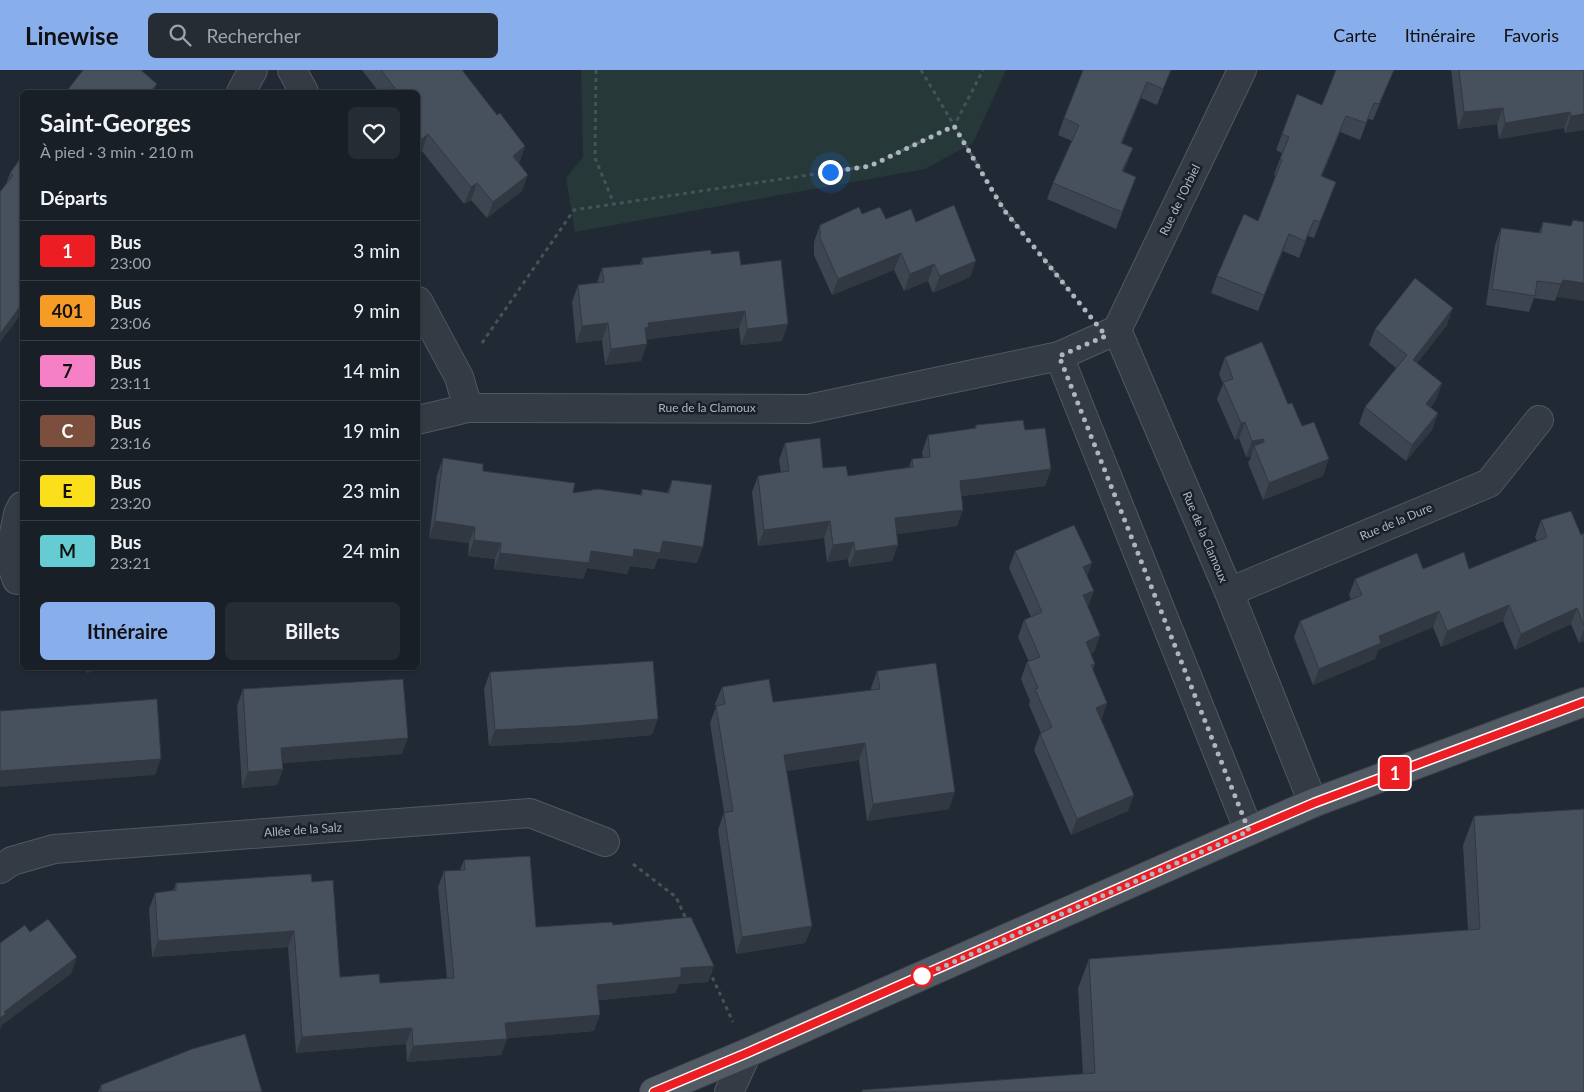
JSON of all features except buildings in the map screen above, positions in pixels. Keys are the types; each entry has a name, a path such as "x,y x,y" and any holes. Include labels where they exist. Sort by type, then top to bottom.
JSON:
{"main road":[{"path":"654,1092 747,1053 1314,803 1584,702"}],"street":[{"path":"242,90 253,70"},
{"path":"292,70 303,90"},
{"name":"Rue de l'Orbiel","path":"1111,333 1242,70"},
{"path":"420,305 459,376 468,408"},
{"name":"Rue de la Clamoux","path":"420,420 468,408 808,409 1059,356 1111,333 1229,592 1314,803"},
{"path":"1059,356 1249,831"},
{"name":"Rue de la Dure","path":"1229,592 1489,483 1539,420"},
{"path":"13,581 8,558 20,510"},
{"name":"Allée de la Salz","path":"0,869 12,861 54,848 530,813 605,842"},
{"path":"729,1092 747,1053"}],"path":[{"path":"596,70 595,158 614,204"},
{"path":"921,70 1004,210 1111,333"},
{"path":"459,376 574,210 870,166 954,126 983,70"},
{"path":"605,842 676,897 688,923"},
{"path":"708,967 747,1053"}],"shaded area":[{"path":"581,70 1006,70 973,143 925,169 575,232 566,178 583,157"}],"bus line":[{"name":"1","path":"654,1092 747,1053 1314,803 1584,702"}],"route":[{"path":"830,172 870,166 954,126 1004,210 1106,336 1059,356 1249,831 922,976"}]}
